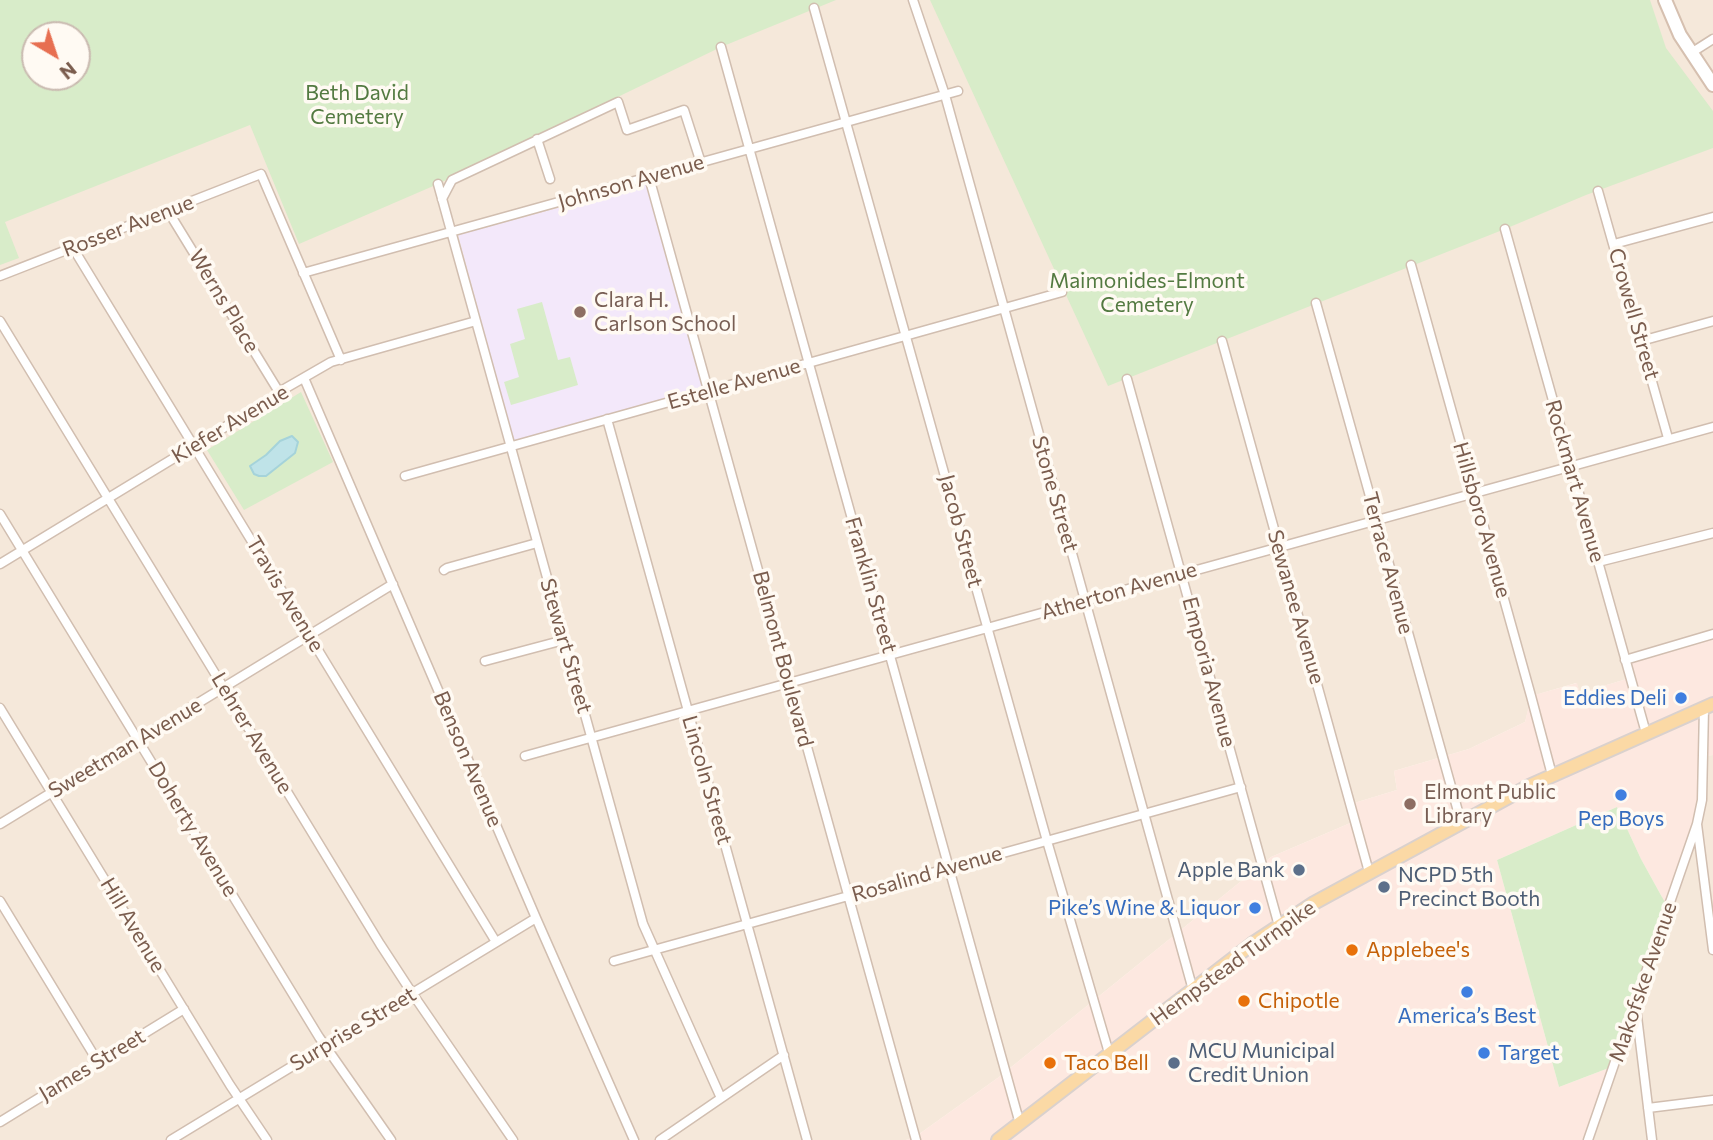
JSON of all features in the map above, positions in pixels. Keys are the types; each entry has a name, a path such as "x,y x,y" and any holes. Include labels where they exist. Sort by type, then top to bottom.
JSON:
{"main road":[{"path":"1665,0 1680,35 1713,85"},
{"name":"Hempstead Turnpike","path":"998,1140 1252,944 1314,903 1552,775 1708,706"}],"street":[{"name":"Stone Street","path":"913,0 944,95 1193,990"},
{"name":"Jacob Street","path":"814,8 1109,1053"},
{"path":"1691,52 1713,40"},
{"name":"Franklin Street","path":"720,47 1020,1124"},
{"name":"Johnson Avenue","path":"303,273 958,91"},
{"path":"442,199 452,180 618,102 627,130 684,110 701,163"},
{"path":"537,139 550,179"},
{"name":"Rosser Avenue","path":"0,276 261,174 303,273"},
{"name":"Belmont Boulevard","path":"649,177 916,1140"},
{"name":"Stewart Street","path":"438,184 643,924 721,1098"},
{"name":"Crowell Street","path":"1598,191 1668,438"},
{"name":"Werns Place","path":"168,211 279,392"},
{"path":"1614,244 1713,217"},
{"name":"Rockmart Avenue","path":"1505,229 1646,733"},
{"name":"Travis Avenue","path":"74,247 496,942"},
{"name":"Hillsboro Avenue","path":"1411,265 1552,775"},
{"path":"303,273 341,360"},
{"name":"Estelle Avenue","path":"405,476 1062,292"},
{"name":"Terrace Avenue","path":"1316,303 1461,822"},
{"name":"Lehrer Avenue","path":"0,321 412,993 513,1140"},
{"name":"Kiefer Avenue","path":"0,564 331,362 476,321"},
{"path":"1641,341 1713,321"},
{"name":"Sewanee Avenue","path":"1222,341 1369,872"},
{"name":"Benson Avenue","path":"304,378 634,1140"},
{"name":"Emporia Avenue","path":"1127,379 1279,926"},
{"name":"Lincoln Street","path":"607,419 807,1140"},
{"name":"Atherton Avenue","path":"525,756 1713,426"},
{"name":"Doherty Avenue","path":"0,514 319,1037 391,1140"},
{"path":"1598,562 1713,533"},
{"path":"444,570 537,543"},
{"name":"Sweetman Avenue","path":"0,824 393,584"},
{"path":"1625,660 1713,634"},
{"path":"485,662 564,640"},
{"path":"1708,706 1702,800 1697,824 1713,950"},
{"name":"Hill Avenue","path":"0,708 267,1140"},
{"name":"Rosalind Avenue","path":"614,961 1241,787"},
{"name":"Makofske Avenue","path":"1588,1140 1697,824"},
{"path":"0,901 98,1062"},
{"name":"Surprise Street","path":"171,1140 536,918"},
{"path":"1635,1004 1652,1140"},
{"name":"James Street","path":"0,1122 184,1009"},
{"path":"660,1140 675,1136 721,1098 784,1055"},
{"path":"1648,1108 1713,1100"}],"shaded area":[{"path":"0,0 1713,0 1713,634 1630,678 1580,693 1576,683 1532,696 1525,722 1469,749 1394,771 1397,790 1351,804 1355,821 1271,857 999,1077 915,1137 906,1140 0,1140"},
{"name":"Clara H. Carlson School","path":"646,184 704,390 514,442 458,235"},
{"path":"1713,634 1713,755 1703,756 1697,824 1668,908 1617,807 1497,860 1559,1087 1614,1066 1591,1140 906,1140 915,1137 999,1077 1271,857 1355,821 1351,804 1397,790 1394,771 1469,749 1525,722 1531,696 1577,683 1580,693 1630,678 1625,660"},
{"path":"1713,755 1713,1140 1591,1140 1703,756"}],"green space":[{"name":"Beth David Cemetery","path":"0,0 836,0 721,47 438,184 299,244 250,125 5,222 19,258 0,265"},
{"name":"Maimonides-Elmont Cemetery","path":"930,0 1650,0 1666,48 1713,111 1713,148 1586,195 1108,386"},
{"path":"542,302 558,360 570,357 578,385 511,405 504,382 519,377 510,344 525,339 517,309"},
{"path":"301,392 333,462 244,510 207,450"},
{"path":"1617,807 1668,908 1614,1066 1559,1087 1497,860"}],"water":[{"path":"292,436 298,442 295,453 266,476 254,474 250,466 280,441"}],"place":[{"name":"Clara H. Carlson School","path":"580,312"},
{"name":"Eddies Deli","path":"1681,698"},
{"name":"Pep Boys","path":"1621,795"},
{"name":"Elmont Public Library","path":"1410,804"},
{"name":"Apple Bank","path":"1299,870"},
{"name":"NCPD 5th Precinct Booth","path":"1384,887"},
{"name":"Pike’s Wine & Liquor","path":"1255,908"},
{"name":"Applebee's","path":"1352,950"},
{"name":"America’s Best","path":"1467,992"},
{"name":"Chipotle","path":"1244,1001"},
{"name":"Target","path":"1484,1053"},
{"name":"Taco Bell","path":"1050,1063"},
{"name":"MCU Municipal Credit Union","path":"1174,1063"}]}
